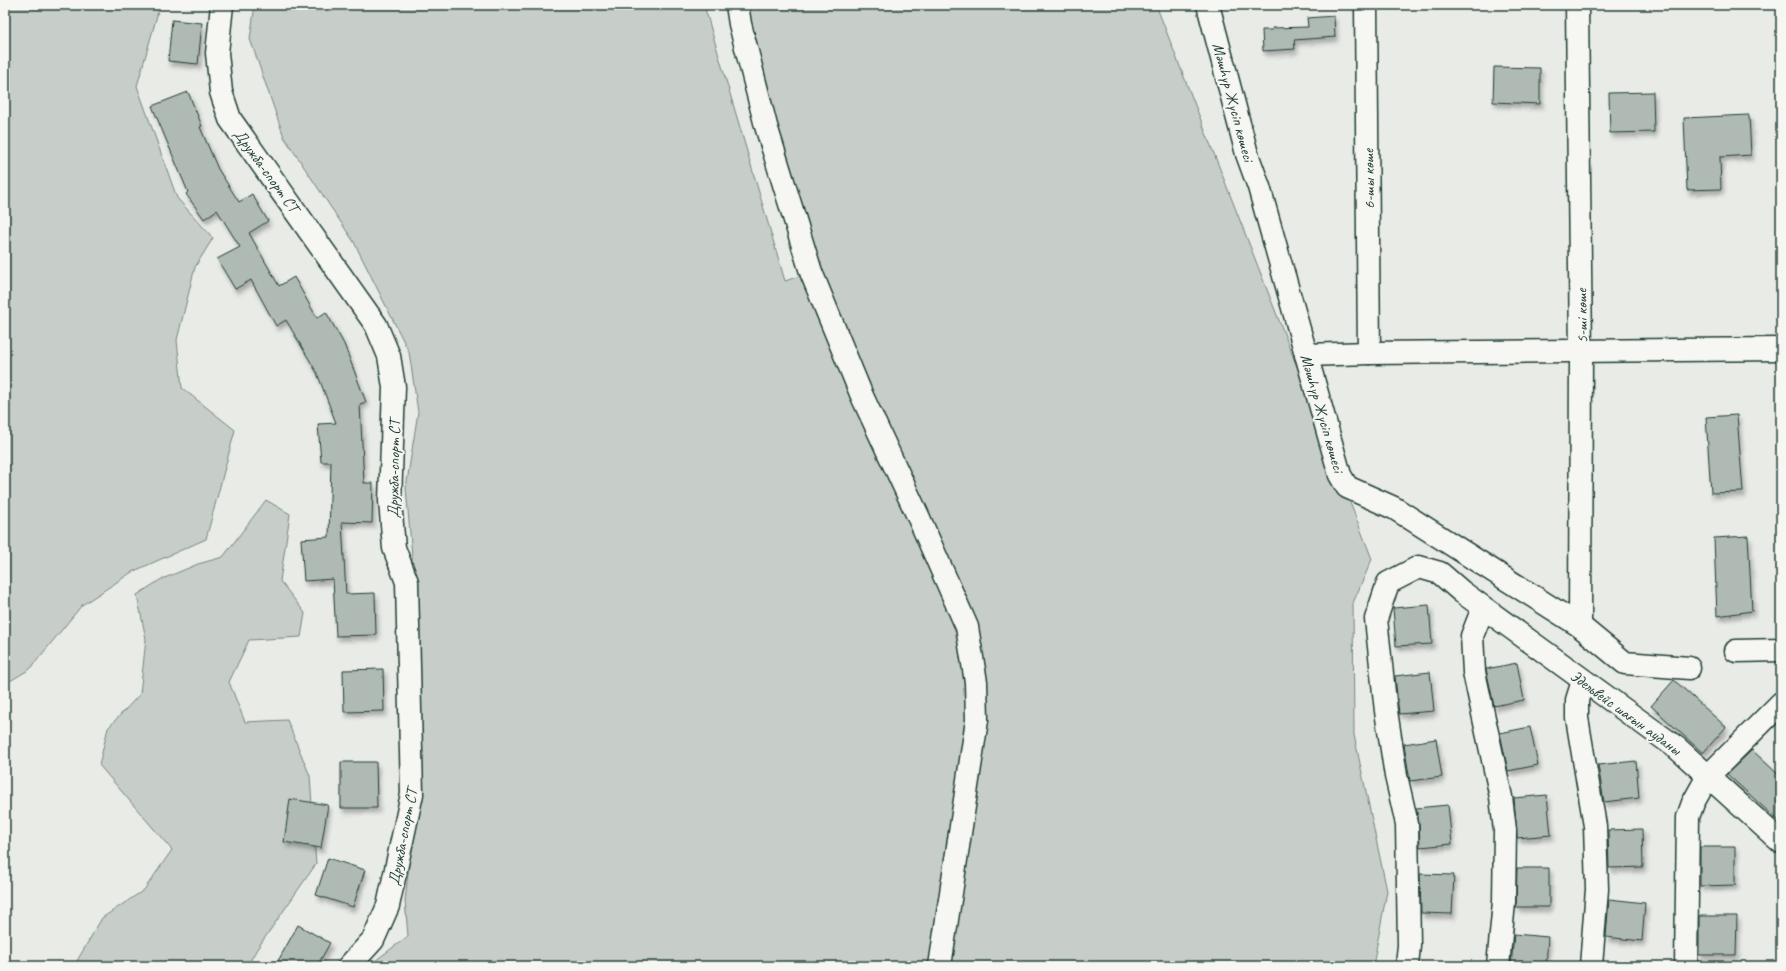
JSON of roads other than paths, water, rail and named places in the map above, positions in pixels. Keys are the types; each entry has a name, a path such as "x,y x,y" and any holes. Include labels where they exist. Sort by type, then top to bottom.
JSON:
{"street":[{"name":"Дружба-спорт СТ","path":"222,5 217,53 221,92 230,119 376,325 389,356 394,387 390,501 394,548 407,582 412,794 388,906 373,940 349,966"},
{"path":"737,5 740,24 766,126 811,272 862,396 918,516 967,627 976,682 977,720 940,966"},
{"name":"Мәшhүр Жүсіп көшесі","path":"1208,5 1247,154 1259,187 1340,475 1347,487 1394,508 1580,626 1625,663 1689,668"},
{"name":"6-шы көше","path":"1366,5 1369,353"},
{"name":"5-ші көше","path":"1577,5 1581,352 1580,626"},
{"path":"1306,355 1369,353 1781,349"},
{"name":"Эдельвейс шағын ауданы","path":"1407,966 1409,945 1407,824 1396,776 1387,719 1376,619 1388,583 1418,566 1440,574 1483,608 1677,748 1781,842"},
{"path":"1483,608 1472,636 1474,672 1501,797 1505,830 1504,902 1498,966"},
{"path":"1736,651 1781,650"},
{"path":"1583,681 1577,700 1577,718 1595,826 1597,889 1591,966"},
{"path":"1686,966 1688,817 1693,803 1708,776 1777,713"}]}
